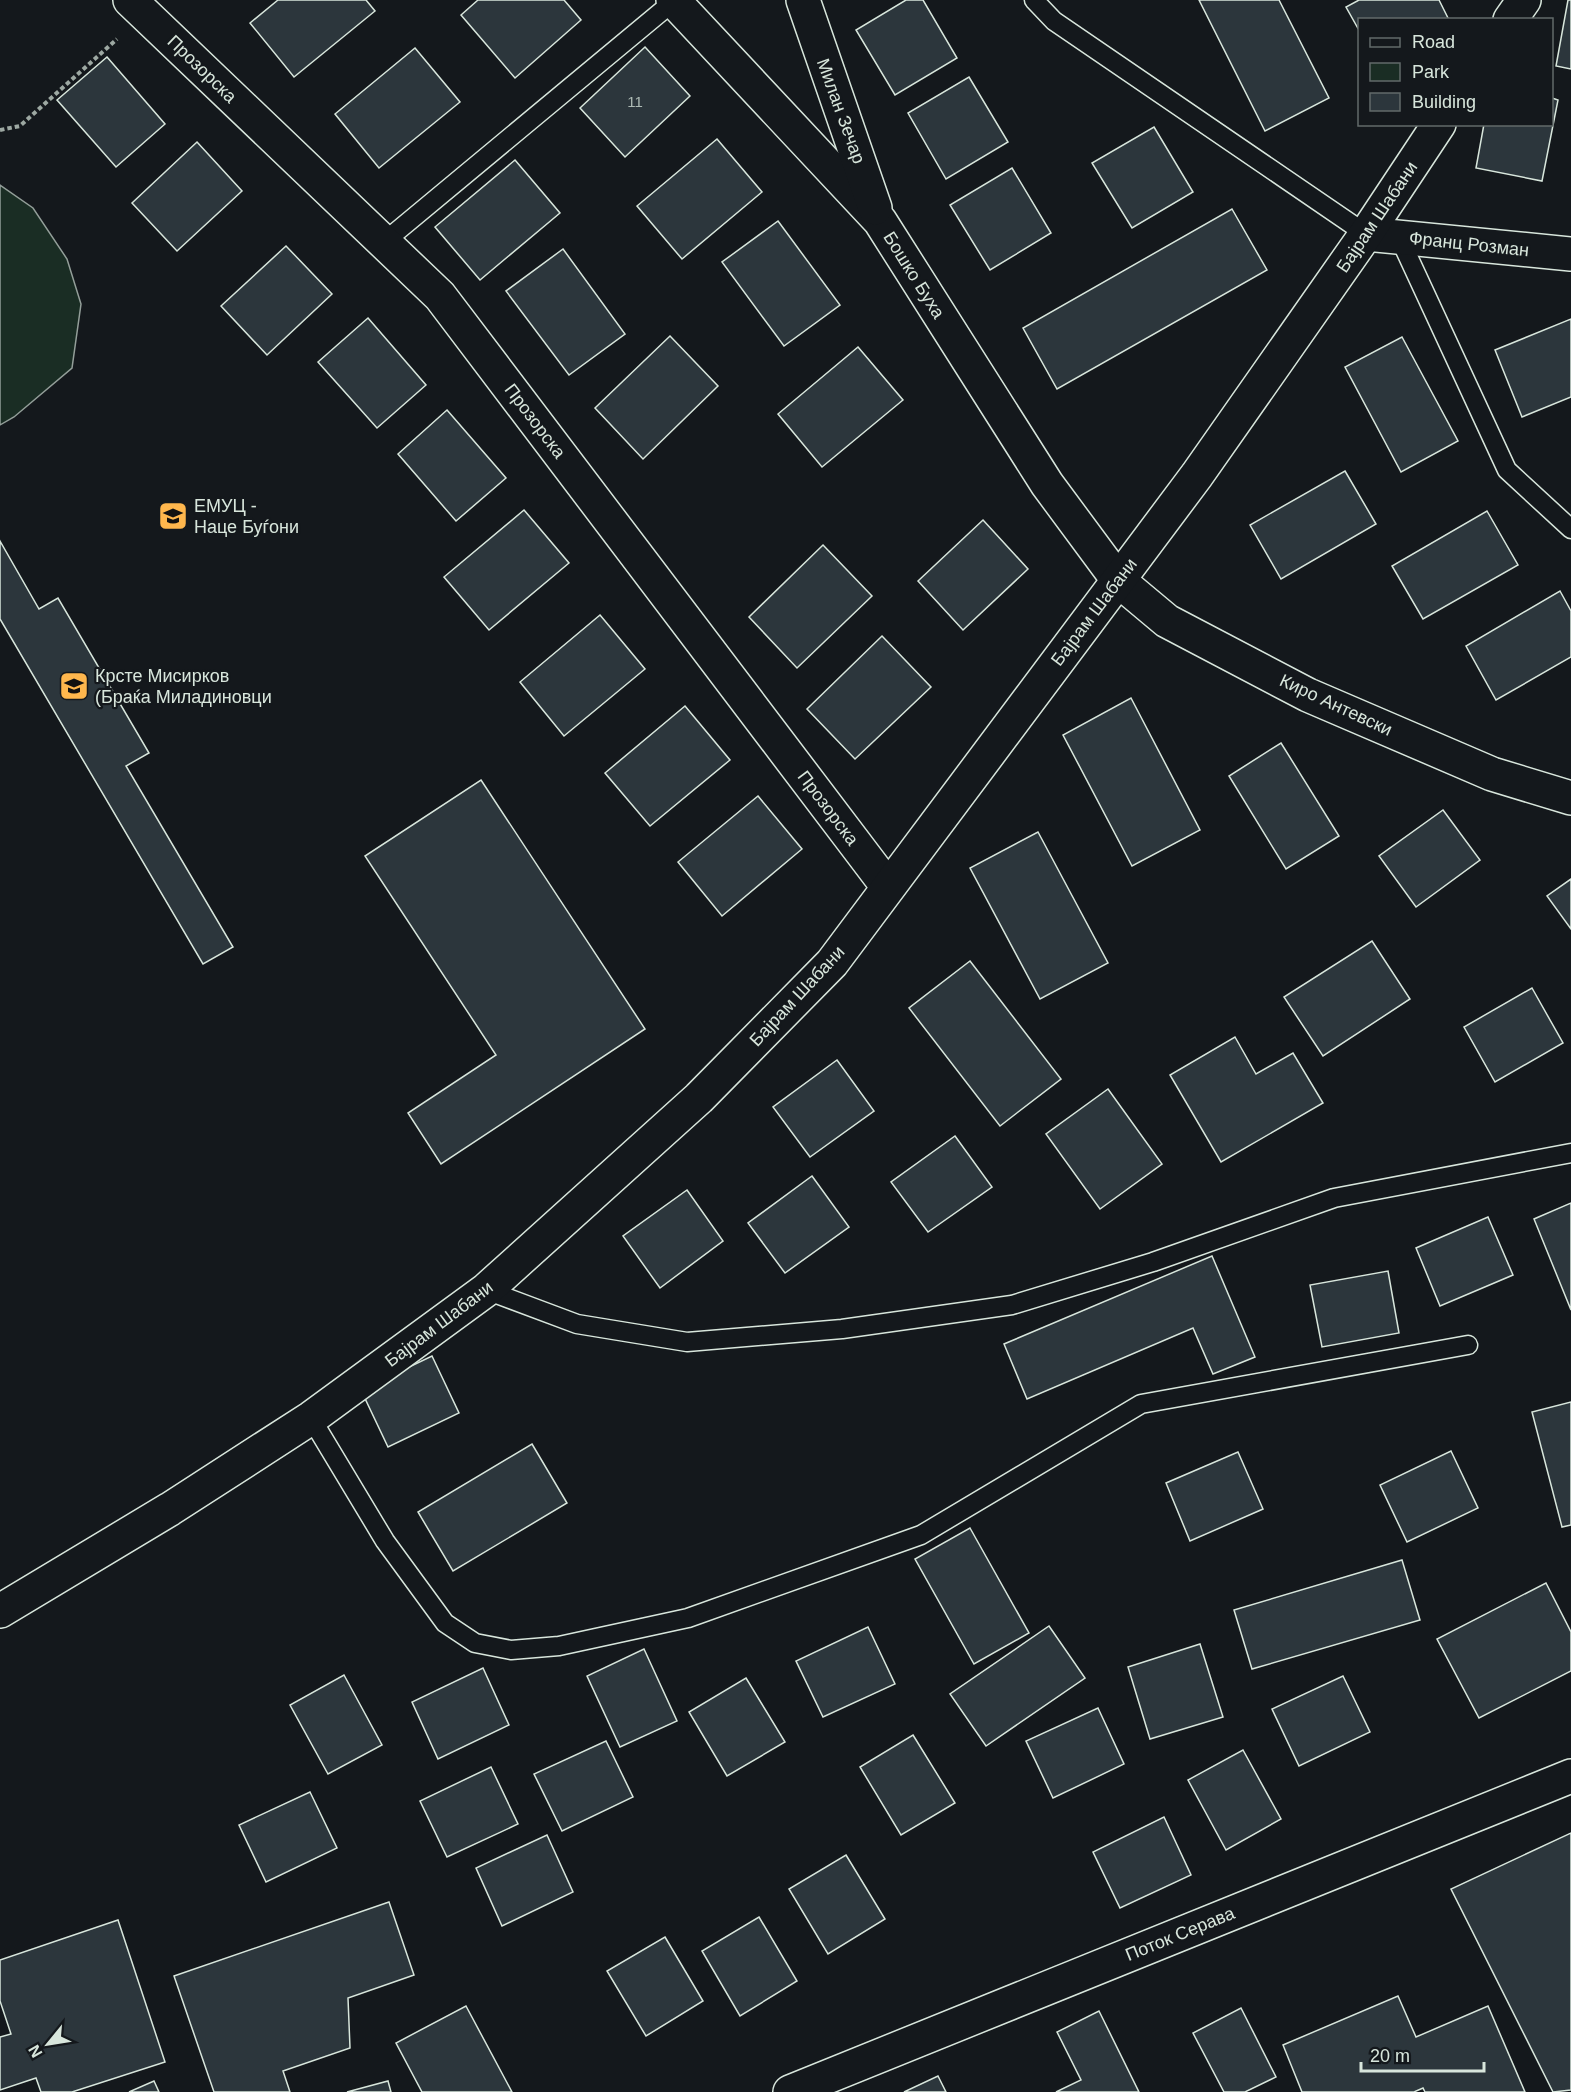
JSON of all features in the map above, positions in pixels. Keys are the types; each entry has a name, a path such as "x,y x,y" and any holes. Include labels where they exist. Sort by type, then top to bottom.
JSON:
{"street":[{"name":"Милан Зечар","path":"803,0 880,221"},
{"name":"Бошко Буха","path":"687,5 880,221 1047,484 1118,580"},
{"name":"Прозорска","path":"137,7 440,296 888,887"},
{"name":"Бајрам Шабани","path":"0,1611 170,1509 311,1418 486,1290 707,1090 832,963 1204,465 1366,234 1438,126"},
{"name":"Франц Розман","path":"1366,234 1571,254"},
{"name":"Киро Антевски","path":"1118,580 1167,621 1308,695 1492,774 1571,798"},
{"name":"Поток Серава","path":"790,2092 1571,1776"}],"lane":[{"path":"1034,0 1054,21 1366,234"},
{"path":"384,242 687,5"},
{"path":"1400,237 1507,470 1571,529"},
{"path":"486,1290 578,1324 687,1342 842,1329 1012,1305 1153,1262 1334,1198 1571,1153"},
{"path":"311,1418 385,1541 445,1623 475,1643 511,1650 559,1646 688,1618 921,1535 1141,1404 1468,1345"}],"path":[{"path":"0,130 20,126 137,7"}],"green space":[{"path":"0,185 33,208 67,259 81,304 72,368 14,417 0,425"}],"building":[{"path":"278,0 366,0 375,11 294,77 250,23"},
{"path":"478,0 564,0 581,20 515,78 461,15"},
{"path":"906,0 923,0 957,58 895,95 856,30"},
{"path":"1199,0 1279,0 1329,98 1265,131"},
{"path":"1359,0 1439,0 1448,18 1358,18 1358,28 1346,7"},
{"path":"1568,0 1571,0 1571,69 1556,66"},
{"path":"645,47 690,96 625,157 580,108"},
{"path":"415,48 460,102 379,168 335,114"},
{"path":"107,57 165,124 116,167 57,100"},
{"path":"969,77 1008,142 946,179 908,113"},
{"path":"1553,98 1558,100 1553,125"},
{"path":"1484,126 1553,126 1542,181 1476,168"},
{"path":"1154,127 1193,192 1132,228 1092,163"},
{"path":"717,139 762,192 682,259 637,206"},
{"path":"197,142 242,191 177,251 132,203"},
{"path":"515,160 560,213 480,280 435,227"},
{"path":"1012,168 1051,233 990,270 950,205"},
{"path":"1232,209 1267,270 1057,389 1023,328"},
{"path":"778,221 840,305 784,346 722,262"},
{"path":"286,246 332,294 267,355 221,306"},
{"path":"563,249 625,334 569,375 506,291"},
{"path":"368,318 426,385 377,428 318,362"},
{"path":"1571,319 1571,397 1522,417 1495,350"},
{"path":"670,336 718,386 643,459 595,408"},
{"path":"1402,337 1458,441 1401,472 1345,367"},
{"path":"858,347 903,400 822,467 778,414"},
{"path":"447,410 506,478 456,521 398,454"},
{"path":"1345,471 1376,524 1281,579 1250,525"},
{"path":"524,510 569,563 489,630 444,577"},
{"path":"1487,511 1518,565 1423,619 1392,566"},
{"path":"983,520 1028,569 963,630 918,581"},
{"name":"Крсте Мисирков (Браќа Миладиновци","path":"0,541 39,609 58,598 149,753 126,766 233,947 203,964 0,619"},
{"path":"823,545 872,596 797,668 749,617"},
{"path":"1560,591 1571,611 1571,657 1496,700 1466,646"},
{"path":"600,615 645,669 564,736 520,682"},
{"path":"882,636 931,687 855,759 807,709"},
{"path":"1131,698 1200,830 1132,866 1063,735"},
{"path":"685,706 730,760 650,826 605,773"},
{"path":"1281,743 1339,836 1286,869 1229,776"},
{"path":"481,780 645,1029 441,1164 408,1113 496,1055 365,856"},
{"path":"758,796 802,849 722,916 678,862"},
{"path":"1443,810 1480,860 1416,907 1379,856"},
{"path":"1038,832 1108,963 1040,999 970,868"},
{"path":"1571,879 1571,929 1547,896"},
{"path":"1372,941 1410,999 1323,1056 1284,997"},
{"path":"970,961 1061,1079 1000,1126 909,1008"},
{"path":"1532,988 1563,1043 1495,1082 1464,1027"},
{"path":"1235,1037 1256,1074 1293,1053 1323,1103 1221,1162 1170,1075"},
{"path":"837,1060 874,1111 810,1157 773,1107"},
{"path":"1108,1089 1162,1164 1100,1209 1046,1134"},
{"path":"955,1136 992,1187 928,1232 891,1182"},
{"path":"812,1176 849,1227 785,1273 748,1223"},
{"path":"687,1190 723,1241 660,1288 623,1236"},
{"path":"1571,1203 1571,1310 1534,1219"},
{"path":"1488,1217 1513,1275 1440,1306 1416,1248"},
{"path":"1212,1256 1255,1357 1213,1374 1193,1328 1027,1399 1004,1344"},
{"path":"1388,1271 1399,1333 1322,1347 1310,1285"},
{"path":"432,1356 459,1413 388,1447 361,1390"},
{"path":"1571,1402 1571,1525 1562,1527 1532,1412"},
{"path":"532,1444 567,1503 453,1571 418,1512"},
{"path":"1451,1451 1478,1508 1407,1542 1380,1485"},
{"path":"1238,1452 1263,1509 1190,1541 1166,1483"},
{"path":"970,1528 1029,1633 974,1664 915,1559"},
{"path":"1402,1560 1420,1620 1252,1669 1234,1610"},
{"path":"1546,1583 1571,1632 1571,1671 1479,1718 1437,1639"},
{"path":"1049,1626 1085,1678 986,1746 950,1694"},
{"path":"868,1627 895,1684 823,1717 796,1661"},
{"path":"1200,1644 1223,1717 1150,1739 1128,1667"},
{"path":"644,1649 677,1721 620,1747 587,1676"},
{"path":"483,1668 509,1725 438,1759 412,1702"},
{"path":"344,1675 382,1745 328,1774 290,1705"},
{"path":"1343,1676 1370,1732 1299,1766 1272,1709"},
{"path":"746,1678 785,1742 727,1776 689,1712"},
{"path":"1098,1708 1124,1764 1053,1798 1026,1741"},
{"path":"913,1735 955,1803 901,1835 860,1767"},
{"path":"606,1741 633,1797 562,1831 534,1774"},
{"path":"1243,1750 1281,1819 1226,1850 1188,1780"},
{"path":"491,1767 518,1824 447,1857 420,1801"},
{"path":"310,1792 337,1848 266,1882 239,1825"},
{"path":"1164,1817 1191,1875 1120,1908 1093,1852"},
{"path":"1571,1833 1571,2090 1553,2092 1451,1889"},
{"path":"547,1835 573,1892 502,1926 476,1868"},
{"path":"846,1855 885,1919 828,1954 789,1889"},
{"path":"389,1902 414,1975 348,1998 350,2048 283,2071 290,2092 214,2092 174,1976"},
{"path":"759,1917 797,1981 740,2016 702,1951"},
{"path":"118,1920 165,2062 72,2092 41,2092 36,2078 0,2090 0,2037 11,2034 0,2001 0,1960"},
{"path":"665,1937 703,2001 646,2036 607,1971"},
{"path":"1398,1996 1416,2037 1488,2006 1525,2092 1425,2092 1423,2088 1414,2092 1302,2092 1283,2045"},
{"path":"466,2006 512,2092 422,2092 396,2043"},
{"path":"1241,2008 1276,2077 1245,2092 1224,2092 1193,2033"},
{"path":"1099,2011 1139,2092 1056,2092 1081,2080 1057,2032"},
{"path":"938,2076 946,2092 904,2092"},
{"path":"154,2081 159,2092 129,2092"},
{"path":"388,2081 391,2092 347,2092"}],"place":[{"name":"ЕМУЦ - Наце Буѓони","path":"173,516"},
{"name":"Крсте Мисирков (Браќа Миладиновци","path":"74,686"}]}
